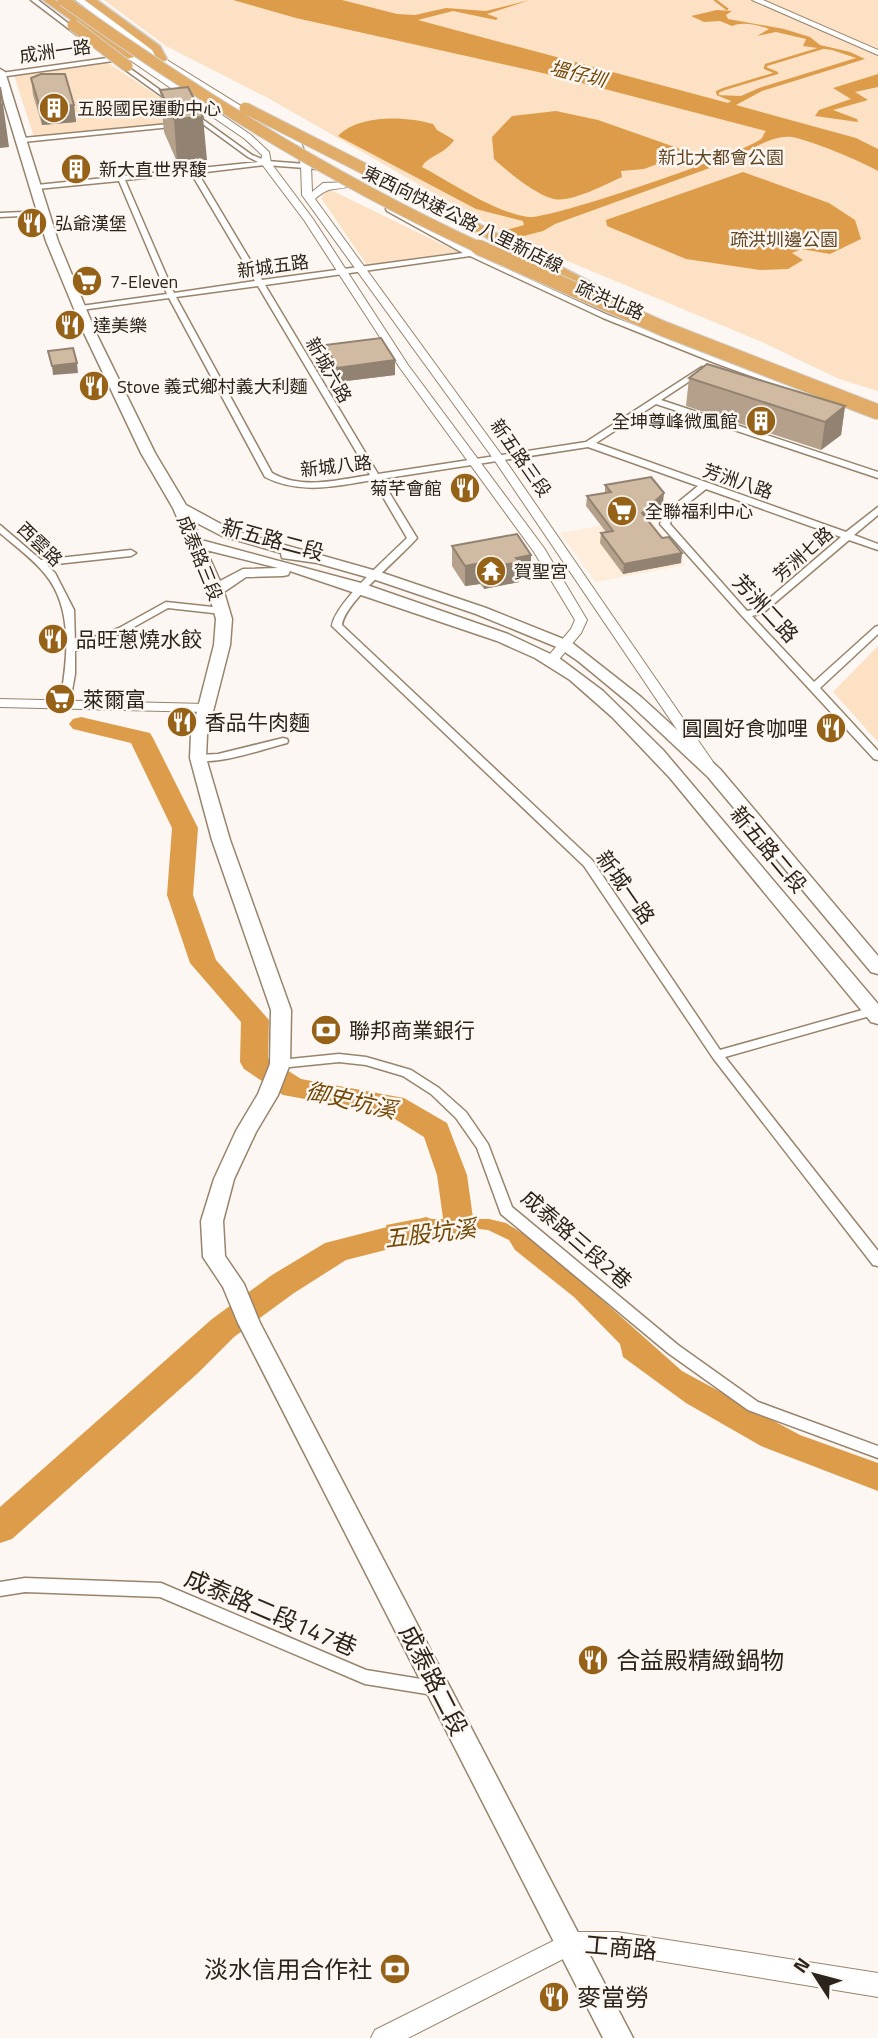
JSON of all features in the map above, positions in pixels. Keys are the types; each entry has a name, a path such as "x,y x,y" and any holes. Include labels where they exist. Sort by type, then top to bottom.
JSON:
{"highway":[{"path":"40,0 136,72 241,138 373,206 504,266 556,285"},
{"path":"48,0 130,57"},
{"name":"東西向快速公路 八里新店線","path":"62,0 143,60 304,159 556,285 660,329 878,412"},
{"name":"東西向快速公路 八里新店線","path":"70,0 152,60 285,140 361,181 523,260 735,350 878,403"},
{"path":"81,0 169,62 229,99 603,294"},
{"path":"90,0 156,48 162,59"}],"main road":[{"name":"成泰路三段","path":"0,73 23,140 52,241 115,388 180,508 216,590 224,619 222,645 199,735 198,758 222,840 281,1010 282,1039 280,1064 268,1095 246,1131 224,1179 212,1221 214,1257 236,1292"},
{"path":"180,508 205,524 226,533 318,559"},
{"name":"新五路二段","path":"195,543 223,541 318,559 375,575 507,621 565,645 635,699 714,773 878,968"},
{"name":"新五路二段","path":"195,543 248,554 363,587 519,644 551,660 603,701 644,740 794,913 875,1014"},
{"path":"216,590 231,578 258,571 295,574 363,587"},
{"name":"成泰路二段","path":"236,1292 249,1323 618,2038"}],"street":[{"path":"34,0 176,104"},
{"path":"37,187 266,163 267,154 248,137 130,57 56,0"},
{"path":"81,0 162,59 298,145 306,165"},
{"path":"756,0 878,53"},
{"path":"771,0 878,46"},
{"name":"成洲一路","path":"0,73 114,59"},
{"name":"疏洪北路","path":"186,110 243,151 266,163 325,168 468,254 587,309 714,361 878,418"},
{"path":"23,140 205,122"},
{"path":"243,151 248,137"},
{"name":"新五路三段","path":"266,163 308,219 390,345 540,551 576,610 581,620 565,645 551,660"},
{"name":"新五路三段","path":"306,165 307,195 499,459 714,773"},
{"name":"新城六路","path":"192,171 412,538 375,575"},
{"name":"新城八路","path":"121,178 172,297 268,475 293,486 316,486 374,478 589,444 714,361"},
{"path":"310,198 323,187 349,184"},
{"path":"0,215 44,213"},
{"name":"新城五路","path":"81,308 468,254"},
{"path":"656,401 878,475"},
{"name":"芳洲八路","path":"589,444 878,547"},
{"name":"芳洲二路","path":"704,486 668,515 665,524 878,757"},
{"name":"芳洲七路","path":"745,614 760,611 878,510"},
{"name":"西雲路","path":"0,528 50,573 69,610 71,674 64,707"},
{"path":"40,563 131,553"},
{"name":"新城一路","path":"375,575 338,618 337,626 588,863 717,1055 878,1261"},
{"path":"70,649 122,630 166,605 222,611"},
{"path":"814,688 878,629"},
{"path":"0,704 206,708"},
{"path":"198,758 218,757 283,741"},
{"path":"717,1055 875,1014"},
{"name":"成泰路三段2巷","path":"280,1064 339,1058 366,1062 407,1073 435,1091 461,1115 484,1147 506,1210 673,1349 753,1406 878,1452"},
{"name":"成泰路二段147巷","path":"0,1589 24,1585 161,1590 365,1676 439,1689"},
{"name":"工商路","path":"383,2038 571,1943 617,1943 878,1984"}],"shaded area":[{"path":"648,517 686,565 596,582 560,533"}],"green space":[{"name":"新北大都會公園","path":"104,0 878,0 878,391 839,379 762,342 512,238 268,98 166,46"},
{"path":"105,63 195,121 34,137 14,75"},
{"path":"333,191 458,252 367,265 321,198 325,192"},
{"path":"878,646 878,742 833,692"}],"water":[{"name":"塭仔圳","path":"233,0 342,0 397,14 415,15 446,8 486,11 530,0 487,14 498,18 496,20 453,11 418,20 728,103 731,101 716,95 741,96 856,58 832,50 803,46 806,39 776,32 757,36 769,29 760,26 732,26 720,21 704,22 691,16 717,10 732,11 726,15 728,19 784,29 810,37 820,45 850,52 865,59 762,91 736,105 856,138 878,149 878,171 811,142 792,137 780,138 756,146 743,156 555,224 543,231 516,238 503,231 524,225 523,221 476,209 338,136 347,129 370,120 397,118 433,124 437,130 454,140 422,167 487,203 528,217 606,198 720,158 761,139 766,131 547,74 296,18"},
{"path":"878,74 878,87 855,92 868,100 833,110 857,119 858,122 815,116 819,110 851,99 833,88"},
{"path":"556,111 598,120 689,152 644,169 621,171 622,177 579,196 561,199 547,197 514,176 494,159 492,137 512,116"},
{"path":"743,172 829,203 855,220 861,239 830,254 801,249 792,253 803,260 788,269 760,270 686,259 607,226 606,220"},
{"path":"417,1219 489,1219 506,1223 530,1238 682,1371 800,1435 878,1463 878,1491 761,1446 686,1403 623,1357 620,1344 574,1297 515,1250 509,1240 488,1230 470,1228 453,1235 390,1243 386,1225"}],"building":[{"path":"41,74 65,74 74,105 40,108 31,78"},
{"path":"188,87 203,117 174,119 160,90"},
{"path":"381,338 395,360 337,368 325,345"},
{"path":"73,348 77,363 52,366 48,351"},
{"path":"707,364 845,406 825,422 689,378"},
{"path":"651,477 664,493 642,513 662,538 669,537 682,553 624,564 601,533 613,531 587,496 611,492 605,485"},
{"path":"517,534 531,555 516,558 520,562 484,568 480,563 465,566 452,546"}],"waterway":[{"path":"715,0 727,9"},
{"path":"718,94 717,92 724,89 777,73 765,68 766,65 822,48"},
{"name":"御史坑溪","path":"81,724 141,738 185,828 180,895 204,963 255,1020 254,1062 293,1088 394,1105 437,1131 452,1175 459,1225"},
{"name":"五股坑溪","path":"0,1528 223,1328 283,1284 336,1251 426,1229"}],"place":[{"name":"五股國民運動中心","path":"54,108"},
{"name":"新大直世界馥","path":"76,169"},
{"name":"弘爺漢堡","path":"32,223"},
{"name":"7-Eleven","path":"87,281"},
{"name":"達美樂","path":"70,325"},
{"name":"Stove 義式鄉村義大利麵","path":"94,386"},
{"name":"全坤尊峰微風館","path":"761,421"},
{"name":"菊芊會館","path":"465,488"},
{"name":"全聯福利中心","path":"622,511"},
{"name":"賀聖宮","path":"491,571"},
{"name":"品旺蔥燒水餃","path":"53,639"},
{"name":"萊爾富","path":"60,699"},
{"name":"香品牛肉麵","path":"182,722"},
{"name":"圓圓好食咖哩","path":"831,728"},
{"name":"聯邦商業銀行","path":"326,1030"},
{"name":"合益殿精緻鍋物","path":"593,1660"},
{"name":"淡水信用合作社","path":"395,1969"},
{"name":"麥當勞","path":"554,1997"}],"park label":[{"name":"疏洪圳邊公園","path":"784,239"}]}
